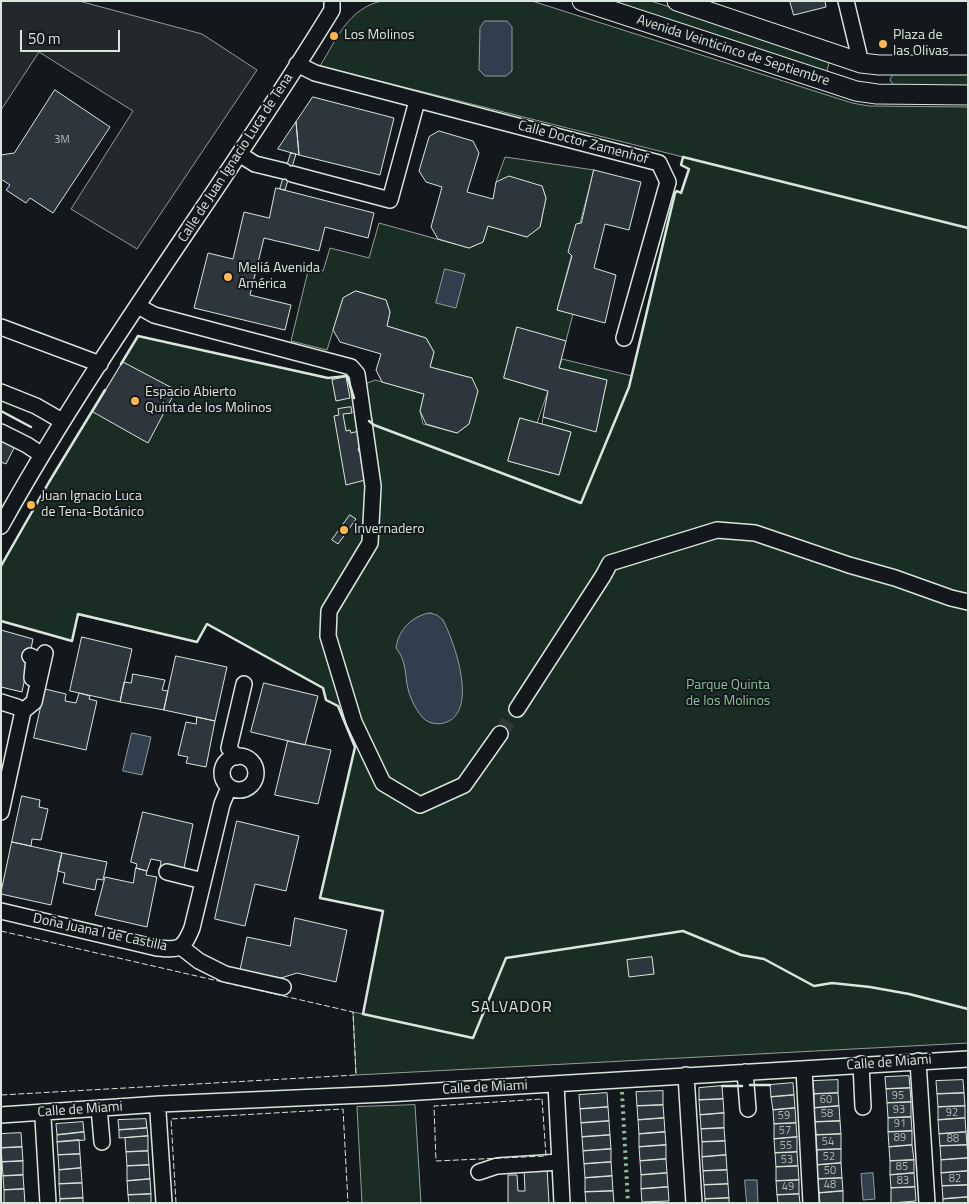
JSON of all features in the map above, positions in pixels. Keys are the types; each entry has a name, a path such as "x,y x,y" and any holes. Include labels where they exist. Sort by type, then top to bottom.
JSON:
{"main road":[{"name":"Avenida Veinticinco de Septiembre","path":"582,1 856,91 877,94 968,94"},
{"name":"Avenida Veinticinco de Septiembre","path":"677,1 870,64"},
{"name":"Avenida Veinticinco de Septiembre","path":"856,91 852,84 855,68 870,64 968,65"},
{"path":"870,64 882,72 883,80 877,94"}],"street":[{"path":"846,1 870,64"},
{"name":"Calle de Juan Ignacio Luca de Tena","path":"1,526 62,421 336,4"},
{"name":"Calle Doctor Zamenhof","path":"297,64 315,73 417,101 660,163 668,182 624,338"},
{"path":"239,154 255,164 390,200 417,101"},
{"path":"138,306 154,315 351,367 357,374 374,486 370,543 330,611 328,636 354,722 384,783 420,805 464,785 500,734"},
{"path":"1,326 100,364"},
{"path":"1,392 36,406 62,421"},
{"path":"1,432 42,455"},
{"path":"516,709 610,563 717,530 756,533 849,565 968,602"},
{"path":"1,812 23,711 34,702 38,654"},
{"name":"Doña Juana I de Castilla","path":"1,911 157,948 173,949 181,947 187,941 192,928 222,804 228,787 222,778 223,767 232,752 244,684"},
{"path":"1,702 18,707 23,711"},
{"path":"225,721 220,742 222,746 247,758 254,767 255,778 253,783 244,790 228,787"},
{"path":"167,872 203,881"},
{"path":"181,947 213,970 284,987"},
{"name":"Calle de Miami","path":"1,1115 160,1104 556,1084 968,1058"},
{"path":"918,1061 927,1203"},
{"path":"861,1064 864,1107"},
{"path":"804,1069 811,1203"},
{"path":"745,1072 748,1109"},
{"path":"686,1075 694,1203"},
{"path":"556,1084 562,1203"},
{"path":"160,1104 158,1112 164,1203"},
{"path":"99,1108 102,1142"},
{"path":"40,1113 43,1118 48,1203"},
{"path":"479,1172 497,1166 559,1162"}],"green space":[{"name":"Parque Quinta de los Molinos","path":"382,1 532,1 852,103 869,106 968,107 968,1043 356,1075 353,1012 363,1014 383,911 320,898 355,747 338,706 326,700 323,688 207,624 197,642 78,615 72,641 1,621 1,566 49,482 138,336 328,378 347,376 358,409 373,424 365,384 375,380 424,394 420,411 423,424 457,433 469,424 472,378 430,367 434,352 426,338 387,326 390,312 386,300 356,291 343,298 327,350 291,341 309,267 323,271 330,248 369,258 379,223 469,248 483,242 488,226 527,237 540,227 546,198 542,186 496,182 505,157 594,170 557,310 573,314 566,341 517,328 504,378 548,391 537,423 520,418 508,461 559,475 571,432 542,424 543,417 596,431 607,380 559,368 562,359 632,376 675,193 677,191 681,193 689,169 681,165 683,157 320,66 338,35 352,18 360,10"},
{"path":"599,1 651,1 830,59 826,75"},
{"path":"968,72 968,87 896,86 890,79 894,73"},
{"path":"415,1105 421,1203 362,1203 357,1107"}],"shaded area":[{"path":"1,1 79,1 202,34 257,70 137,249 71,209 133,111 39,52 1,110"}],"water":[{"path":"485,21 507,21 512,27 512,71 506,76 485,76 479,70 480,28"},
{"path":"445,269 465,274 456,308 436,303"},
{"path":"424,614 437,615 443,620 448,630 458,659 461,676 461,706 455,717 441,724 427,721 417,711 409,693 403,661 396,648 397,641 407,624"},
{"path":"132,733 151,737 142,775 123,771"},
{"path":"873,1173 875,1199 863,1200 861,1174"},
{"path":"745,1180 757,1180 758,1203 747,1203"}],"building":[{"path":"790,1 825,1 826,7 794,15"},
{"path":"55,90 110,127 53,213 30,198 26,203 6,190 10,185 1,179 1,155 14,153"},
{"path":"313,97 394,118 380,175 299,155 296,122"},
{"path":"296,122 299,155 278,149"},
{"path":"439,131 473,141 479,153 467,192 493,199 496,182 509,176 542,186 546,198 540,227 527,237 488,226 483,242 469,248 438,239 431,227 442,187 426,182 419,171 429,137"},
{"path":"291,153 296,154 285,190 280,189"},
{"path":"594,170 641,182 629,230 605,224 594,268 616,275 605,323 557,310 572,256 568,252 576,224 581,223"},
{"name":"Meliá Avenida América","path":"276,188 374,213 368,238 325,227 319,251 264,238 250,295 291,305 285,330 194,308 208,253 233,259 244,212 269,218"},
{"path":"356,291 386,300 390,312 387,326 426,338 434,352 430,367 472,378 478,391 469,424 457,433 426,424 420,411 424,394 382,382 376,370 381,354 340,342 333,330 343,298"},
{"path":"517,327 566,341 559,368 607,380 596,432 543,417 548,391 504,378"},
{"name":"Espacio Abierto Quinta de los Molinos","path":"123,362 176,390 148,443 93,412"},
{"path":"346,377 350,398 336,401 332,380"},
{"path":"351,407 352,413 343,414 346,431 350,430 351,433 359,431 362,447 358,448 359,452 362,452 364,460 361,461 362,466 367,465 369,479 346,485 334,416 339,415 338,409"},
{"path":"520,418 571,432 559,475 508,461"},
{"path":"1,439 15,446 6,464 1,462"},
{"name":"Invernadero","path":"350,515 356,519 338,544 332,540"},
{"path":"1,630 33,639 22,692 1,687"},
{"path":"82,637 132,649 120,702 70,691"},
{"path":"176,656 227,667 215,721 164,710"},
{"path":"133,674 165,680 162,690 168,691 164,710 120,702 124,682 131,683"},
{"path":"264,683 318,696 305,745 251,732"},
{"path":"45,689 66,694 65,701 76,703 79,693 90,696 89,699 97,701 86,750 34,738"},
{"path":"197,717 215,721 206,767 186,763 188,757 178,755 186,722 196,724"},
{"path":"288,741 331,750 318,804 275,795"},
{"path":"22,796 40,800 39,807 48,809 41,840 32,839 31,846 12,842"},
{"path":"143,812 193,824 183,873 160,868 161,861 151,859 147,871 136,868 137,864 131,862"},
{"path":"237,821 299,836 286,891 255,884 245,926 215,919"},
{"path":"12,842 62,853 51,905 1,894"},
{"path":"62,853 107,862 103,880 97,879 95,890 63,883 65,873 58,871"},
{"path":"136,868 147,871 146,875 157,877 147,927 95,915 105,877 133,883"},
{"path":"295,918 347,930 336,982 297,973 281,978 240,970 247,937 290,946"},
{"path":"652,957 654,974 629,977 627,960"},
{"path":"909,1076 910,1088 886,1089 885,1077"},
{"path":"838,1080 838,1093 814,1094 813,1081"},
{"path":"963,1080 964,1093 937,1094 936,1081"},
{"path":"793,1083 794,1095 771,1097 770,1085"},
{"path":"722,1086 723,1099 699,1100 699,1088"},
{"path":"910,1088 911,1102 887,1103 886,1089"},
{"path":"663,1091 663,1105 637,1106 636,1092"},
{"path":"607,1093 608,1107 580,1109 579,1095"},
{"path":"838,1093 839,1106 814,1108 814,1094"},
{"path":"964,1093 965,1106 938,1107 937,1094"},
{"path":"794,1095 795,1108 773,1110 771,1097"},
{"path":"723,1099 724,1113 700,1115 699,1100"},
{"path":"911,1102 911,1117 888,1118 887,1103"},
{"path":"663,1105 664,1118 638,1120 637,1106"},
{"path":"839,1106 840,1121 815,1122 814,1108"},
{"path":"965,1106 965,1118 938,1120 938,1107"},
{"path":"608,1107 609,1121 581,1123 580,1109"},
{"path":"795,1108 796,1123 774,1124 773,1110"},
{"path":"724,1113 724,1128 701,1129 700,1115"},
{"path":"911,1117 912,1131 888,1132 888,1118"},
{"path":"664,1118 665,1132 639,1134 638,1120"},
{"path":"965,1118 966,1132 939,1134 938,1120"},
{"path":"146,1119 147,1128 119,1130 118,1120"},
{"path":"609,1121 610,1135 582,1137 581,1123"},
{"path":"840,1121 841,1134 816,1135 815,1122"},
{"path":"83,1122 84,1132 57,1135 56,1124"},
{"path":"796,1123 797,1137 774,1139 774,1124"},
{"path":"147,1128 148,1136 119,1138 119,1130"},
{"path":"724,1128 725,1141 702,1142 701,1129"},
{"path":"912,1131 912,1145 889,1147 888,1132"},
{"path":"84,1132 85,1140 57,1142 57,1135"},
{"path":"665,1132 666,1145 639,1147 639,1134"},
{"path":"966,1132 967,1145 940,1146 939,1134"},
{"path":"21,1133 22,1147 1,1148 1,1134"},
{"path":"841,1134 841,1149 817,1150 816,1135"},
{"path":"610,1135 611,1149 583,1151 582,1137"},
{"path":"148,1136 148,1151 126,1152 125,1138"},
{"path":"797,1137 797,1152 775,1153 774,1139"},
{"path":"79,1140 80,1154 58,1155 57,1142"},
{"path":"725,1141 726,1155 702,1157 702,1142"},
{"path":"666,1145 666,1159 640,1161 639,1147"},
{"path":"912,1145 914,1160 890,1161 889,1147"},
{"path":"967,1145 968,1158 941,1160 940,1146"},
{"path":"22,1147 23,1161 2,1162 1,1148"},
{"path":"611,1149 611,1162 584,1164 583,1151"},
{"path":"841,1149 841,1163 817,1165 817,1150"},
{"path":"148,1151 149,1165 127,1166 126,1152"},
{"path":"797,1152 798,1166 776,1167 775,1153"},
{"path":"80,1154 81,1168 59,1170 58,1155"},
{"path":"726,1155 727,1170 703,1171 702,1157"},
{"path":"968,1158 968,1171 941,1173 941,1160"},
{"path":"666,1159 667,1173 641,1175 640,1161"},
{"path":"914,1160 914,1173 890,1175 890,1161"},
{"path":"23,1161 23,1175 3,1176 2,1162"},
{"path":"611,1162 612,1176 585,1178 584,1164"},
{"path":"841,1163 842,1178 818,1179 817,1165"},
{"path":"149,1165 150,1179 127,1181 127,1166"},
{"path":"798,1166 799,1180 776,1181 776,1167"},
{"path":"81,1168 82,1183 59,1184 59,1170"},
{"path":"547,1168 549,1203 508,1203 508,1175 517,1175 518,1191 525,1191 524,1169"},
{"path":"727,1170 728,1184 704,1185 703,1171"},
{"path":"968,1171 968,1185 942,1186 941,1173"},
{"path":"667,1173 668,1187 641,1189 641,1175"},
{"path":"914,1173 915,1187 891,1188 890,1175"},
{"path":"23,1175 24,1189 4,1190 3,1176"},
{"path":"612,1176 613,1191 585,1192 585,1178"},
{"path":"842,1178 843,1191 819,1193 818,1179"},
{"path":"150,1179 151,1194 128,1195 127,1181"},
{"path":"799,1180 799,1194 777,1195 776,1181"},
{"path":"82,1183 83,1198 60,1199 59,1184"},
{"path":"728,1184 729,1198 705,1199 704,1185"},
{"path":"968,1185 968,1197 943,1199 942,1186"},
{"path":"668,1187 669,1201 642,1202 641,1189"},
{"path":"915,1187 916,1201 891,1203 891,1188"},
{"path":"24,1189 25,1203 4,1203 4,1190"},
{"path":"613,1191 614,1203 586,1203 585,1192"},
{"path":"843,1191 843,1203 820,1203 819,1193"},
{"path":"151,1194 151,1203 129,1203 128,1195"},
{"path":"799,1194 800,1203 778,1203 777,1195"},
{"path":"968,1197 968,1203 943,1203 943,1199"},
{"path":"83,1198 83,1203 60,1203 60,1199"},
{"path":"729,1198 729,1203 705,1203 705,1199"}],"tunnel":[{"path":"500,734 517,709"}],"hedge":[{"path":"622,1092 628,1203"}],"fence":[{"path":"1,931 353,1012 356,1075 1,1095"},
{"path":"542,1099 546,1156 436,1161 434,1106 542,1099"},
{"path":"176,1203 171,1119 343,1109 348,1203"}],"wall":[{"path":"369,421 374,425 581,503 629,387 675,193 677,191 681,193 689,169 681,165 683,157 968,228"},
{"path":"121,364 138,336 328,378 347,376 354,398"},
{"path":"1,566 105,390"},
{"path":"1,411 31,427"},
{"path":"1,621 72,641 78,614 197,642 207,624 323,688 326,700 338,706 355,747 320,898 383,911 363,1014 473,1038 506,958 683,931 741,955 764,959 814,986 832,983 870,987 909,994 968,1009"},
{"path":"750,1085 770,1085"},
{"path":"722,1086 742,1086"}],"place":[{"name":"Los Molinos","path":"334,36"},
{"name":"Plaza de las Olivas","path":"883,44"},
{"name":"Meliá Avenida América","path":"228,277"},
{"name":"Espacio Abierto Quinta de los Molinos","path":"135,401"},
{"name":"Juan Ignacio Luca de Tena-Botánico","path":"31,505"},
{"name":"Invernadero","path":"344,530"}],"district":[{"name":"SALVADOR","path":"512,1008"}]}
